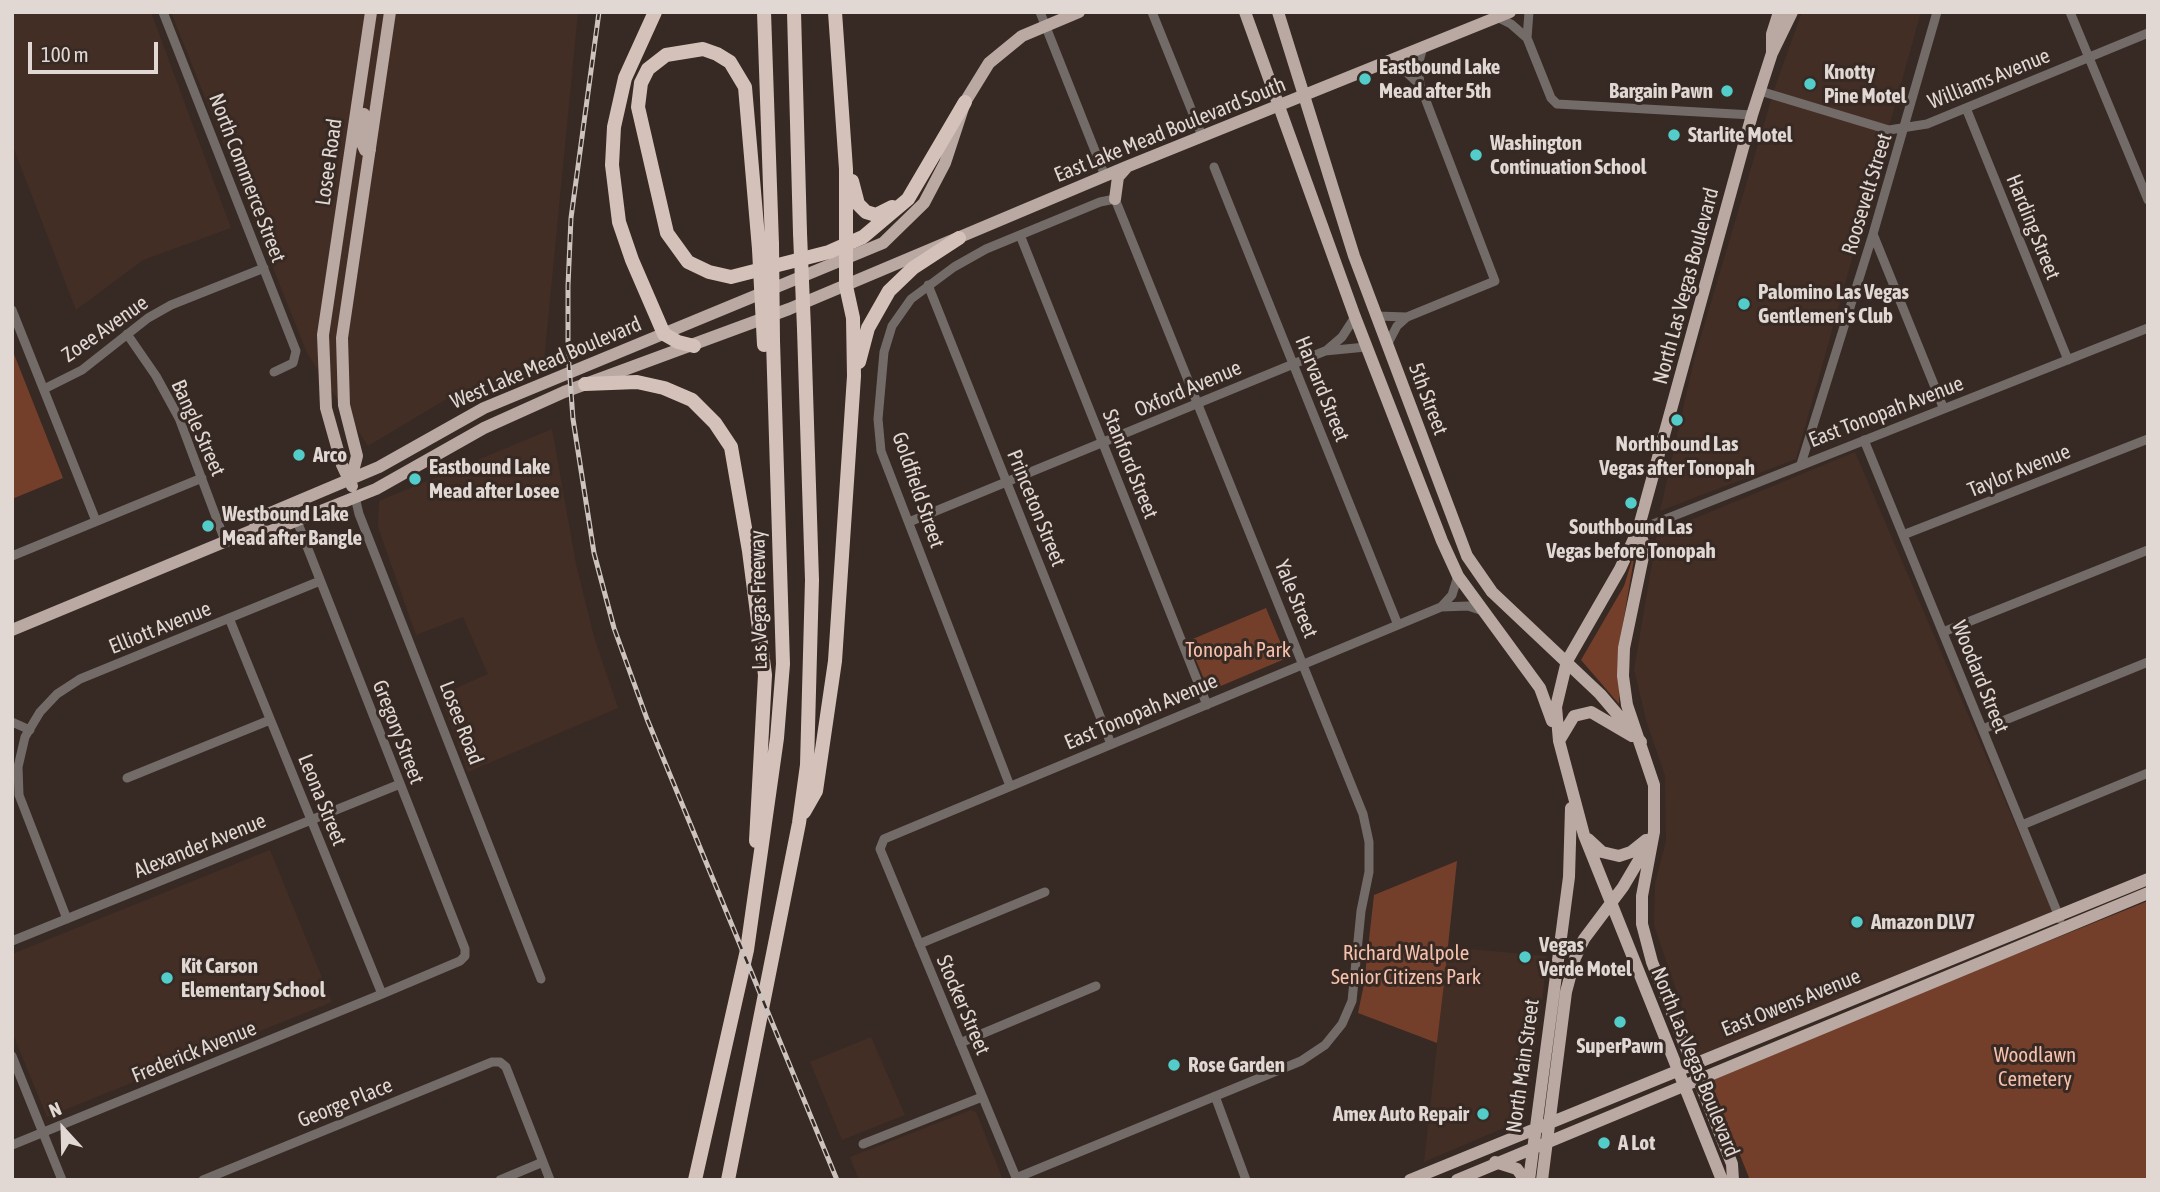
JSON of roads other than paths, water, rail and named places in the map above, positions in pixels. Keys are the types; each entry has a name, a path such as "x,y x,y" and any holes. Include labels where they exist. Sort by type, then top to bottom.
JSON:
{"highway":[{"path":"655,12 640,39 625,78 614,127 612,165 619,222 632,260 664,334 678,342 694,345"},
{"name":"Las Vegas Freeway","path":"695,1180 755,905 777,738 783,664 773,359 768,343 764,12"},
{"path":"728,1180 799,822 807,765 812,670 812,580 794,12"},
{"path":"799,822 816,791 835,661 854,376 853,318 846,286 846,169 835,12"},
{"path":"766,247 741,80 730,62 710,51 681,50 666,55 644,76 638,107 667,233 677,251 688,262 709,272 732,277 815,256 863,237 886,220 908,199 964,102"},
{"path":"846,169 858,204 871,214 889,209 918,182"},
{"path":"854,376 869,328 889,291 914,268 959,238"},
{"path":"585,384 637,382 692,400 715,423 731,447 749,551 765,675 757,790 755,905"}],"main road":[{"name":"Losee Road","path":"355,497 331,428 323,335 371,12"},
{"name":"Losee Road","path":"351,480 356,456 344,405 342,338 390,12"},
{"name":"West Lake Mead Boulevard","path":"253,530 263,516 351,480 475,412 883,243 925,203 945,163 964,102 977,79 1002,50 1022,36 1079,12"},
{"name":"5th Street","path":"1245,12 1354,317 1458,576 1540,688 1559,741"},
{"name":"5th Street","path":"1278,12 1376,316 1459,536 1478,574 1492,592 1567,661 1614,708 1641,741"},
{"name":"North Las Vegas Boulevard","path":"1772,53 1772,34 1779,12"},
{"name":"North Las Vegas Boulevard","path":"1722,1180 1584,835 1559,741 1556,707 1567,661 1620,569 1638,530 1752,115 1772,53 1792,12"},
{"name":"East Lake Mead Boulevard South","path":"789,309 1126,167 1504,15"},
{"path":"359,90 365,100 361,141 365,150 370,150"},
{"path":"1115,199 1118,177 1126,167"},
{"name":"West Lake Mead Boulevard","path":"12,629 253,530 268,532 297,521 405,474 484,428 585,384 789,309"},
{"path":"1405,448 1428,452"},
{"name":"North Las Vegas Boulevard","path":"1638,530 1645,547 1626,637 1623,676 1627,705 1654,785 1654,832 1643,889 1642,924 1647,948 1732,1164 1733,1180"},
{"path":"1559,741 1574,716 1591,712 1641,741"},
{"name":"North Main Street","path":"1527,1180 1569,877 1570,790"},
{"path":"1584,835 1602,852 1619,856 1631,852 1654,832"},
{"name":"North Main Street","path":"1542,1180 1570,973 1584,939 1612,902 1654,832"},
{"name":"East Owens Avenue","path":"1457,1180 2061,921 2148,879"},
{"name":"East Owens Avenue","path":"1410,1180 1677,1070 2061,921 2148,893"},
{"path":"1495,1162 1517,1169 1527,1180"}],"street":[{"name":"North Commerce Street","path":"163,12 297,358 274,372"},
{"path":"1040,12 1105,176"},
{"path":"1152,12 1202,136"},
{"path":"1527,38 1530,12"},
{"name":"Roosevelt Street","path":"1801,464 1873,234 1937,12"},
{"path":"2070,12 2148,200"},
{"path":"1504,15 1527,38 1551,98 1557,104 1752,115"},
{"name":"Williams Avenue","path":"1760,91 1889,130 1927,124 2148,33"},
{"path":"1387,345 1397,326 1407,317 1495,281 1419,85 1418,65 1423,47"},
{"path":"1388,62 1404,70 1419,85"},
{"name":"Harding Street","path":"1966,108 2068,360"},
{"name":"Harvard Street","path":"1214,167 1398,625"},
{"name":"Goldfield Street","path":"1010,786 881,451 878,419 884,352 892,326 911,299 928,285 986,249 1100,202 1115,199"},
{"name":"Yale Street","path":"1115,199 1363,814 1369,842 1368,878 1361,912 1352,1001 1342,1024 1325,1045 1301,1061 1214,1096"},
{"path":"1873,234 1943,407"},
{"name":"Stanford Street","path":"1020,235 1207,705"},
{"name":"Zoee Avenue","path":"44,389 82,370 127,334 171,305 264,268"},
{"name":"Princeton Street","path":"928,285 1111,744"},
{"path":"12,310 96,522"},
{"path":"1376,316 1407,317"},
{"name":"Oxford Avenue","path":"1325,351 1342,337 1354,317"},
{"name":"East Tonopah Avenue","path":"1638,530 2148,328"},
{"name":"Bangle Street","path":"127,334 156,376 178,418 225,541"},
{"name":"Oxford Avenue","path":"909,522 1325,351 1366,347"},
{"name":"Taylor Avenue","path":"1903,535 2148,439"},
{"name":"Woodard Street","path":"1864,440 2061,921"},
{"path":"12,556 202,478"},
{"name":"Losee Road","path":"355,497 359,514 541,979"},
{"name":"Gregory Street","path":"297,521 465,949 465,956"},
{"path":"1943,632 2148,550"},
{"path":"1441,607 1452,595 1458,576"},
{"name":"Elliott Avenue","path":"67,919 19,796 18,767 30,730 40,712 57,694 80,679 320,581"},
{"name":"East Tonopah Avenue","path":"880,843 884,839 1441,607 1468,606 1483,611"},
{"name":"Leona Street","path":"229,618 382,994"},
{"path":"1983,729 2148,662"},
{"path":"127,778 270,720"},
{"path":"12,722 30,730"},
{"path":"2022,825 2148,773"},
{"name":"Alexander Avenue","path":"12,941 400,784"},
{"name":"Stocker Street","path":"880,843 880,849 1017,1179"},
{"path":"919,944 1045,892"},
{"name":"Frederick Avenue","path":"12,1145 382,994 460,961 465,956"},
{"path":"960,1043 1096,986"},
{"path":"12,1056 62,1180"},
{"name":"George Place","path":"203,1180 492,1062 500,1062 506,1067 543,1162"},
{"path":"1017,1179 1214,1096 1246,1180"},
{"path":"863,1144 982,1097"},
{"path":"500,1180 543,1162 550,1180"}],"railway":[{"path":"599,12 571,218 568,286 568,351 573,419 594,553 614,628 647,719 837,1180"}],"place":[{"name":"Eastbound Lake Mead after 5th","path":"1365,79"},
{"name":"Knotty Pine Motel","path":"1810,84"},
{"name":"Bargain Pawn","path":"1727,91"},
{"name":"Starlite Motel","path":"1674,135"},
{"name":"Washington Continuation School","path":"1476,155"},
{"name":"Palomino Las Vegas Gentlemen's Club","path":"1744,304"},
{"name":"Northbound Las Vegas after Tonopah","path":"1677,420"},
{"name":"Arco","path":"299,455"},
{"name":"Eastbound Lake Mead after Losee","path":"415,479"},
{"name":"Southbound Las Vegas before Tonopah","path":"1631,503"},
{"name":"Westbound Lake Mead after Bangle","path":"208,526"},
{"name":"Amazon DLV7","path":"1857,922"},
{"name":"Vegas Verde Motel","path":"1525,957"},
{"name":"Kit Carson Elementary School","path":"167,978"},
{"name":"SuperPawn","path":"1620,1022"},
{"name":"Rose Garden","path":"1174,1065"},
{"name":"Amex Auto Repair","path":"1483,1114"},
{"name":"A Lot","path":"1604,1143"}],"park label":[{"name":"Tonopah Park","path":"1238,650"},
{"name":"Richard Walpole Senior Citizens Park","path":"1406,965"},
{"name":"Woodlawn Cemetery","path":"2035,1067"}]}
